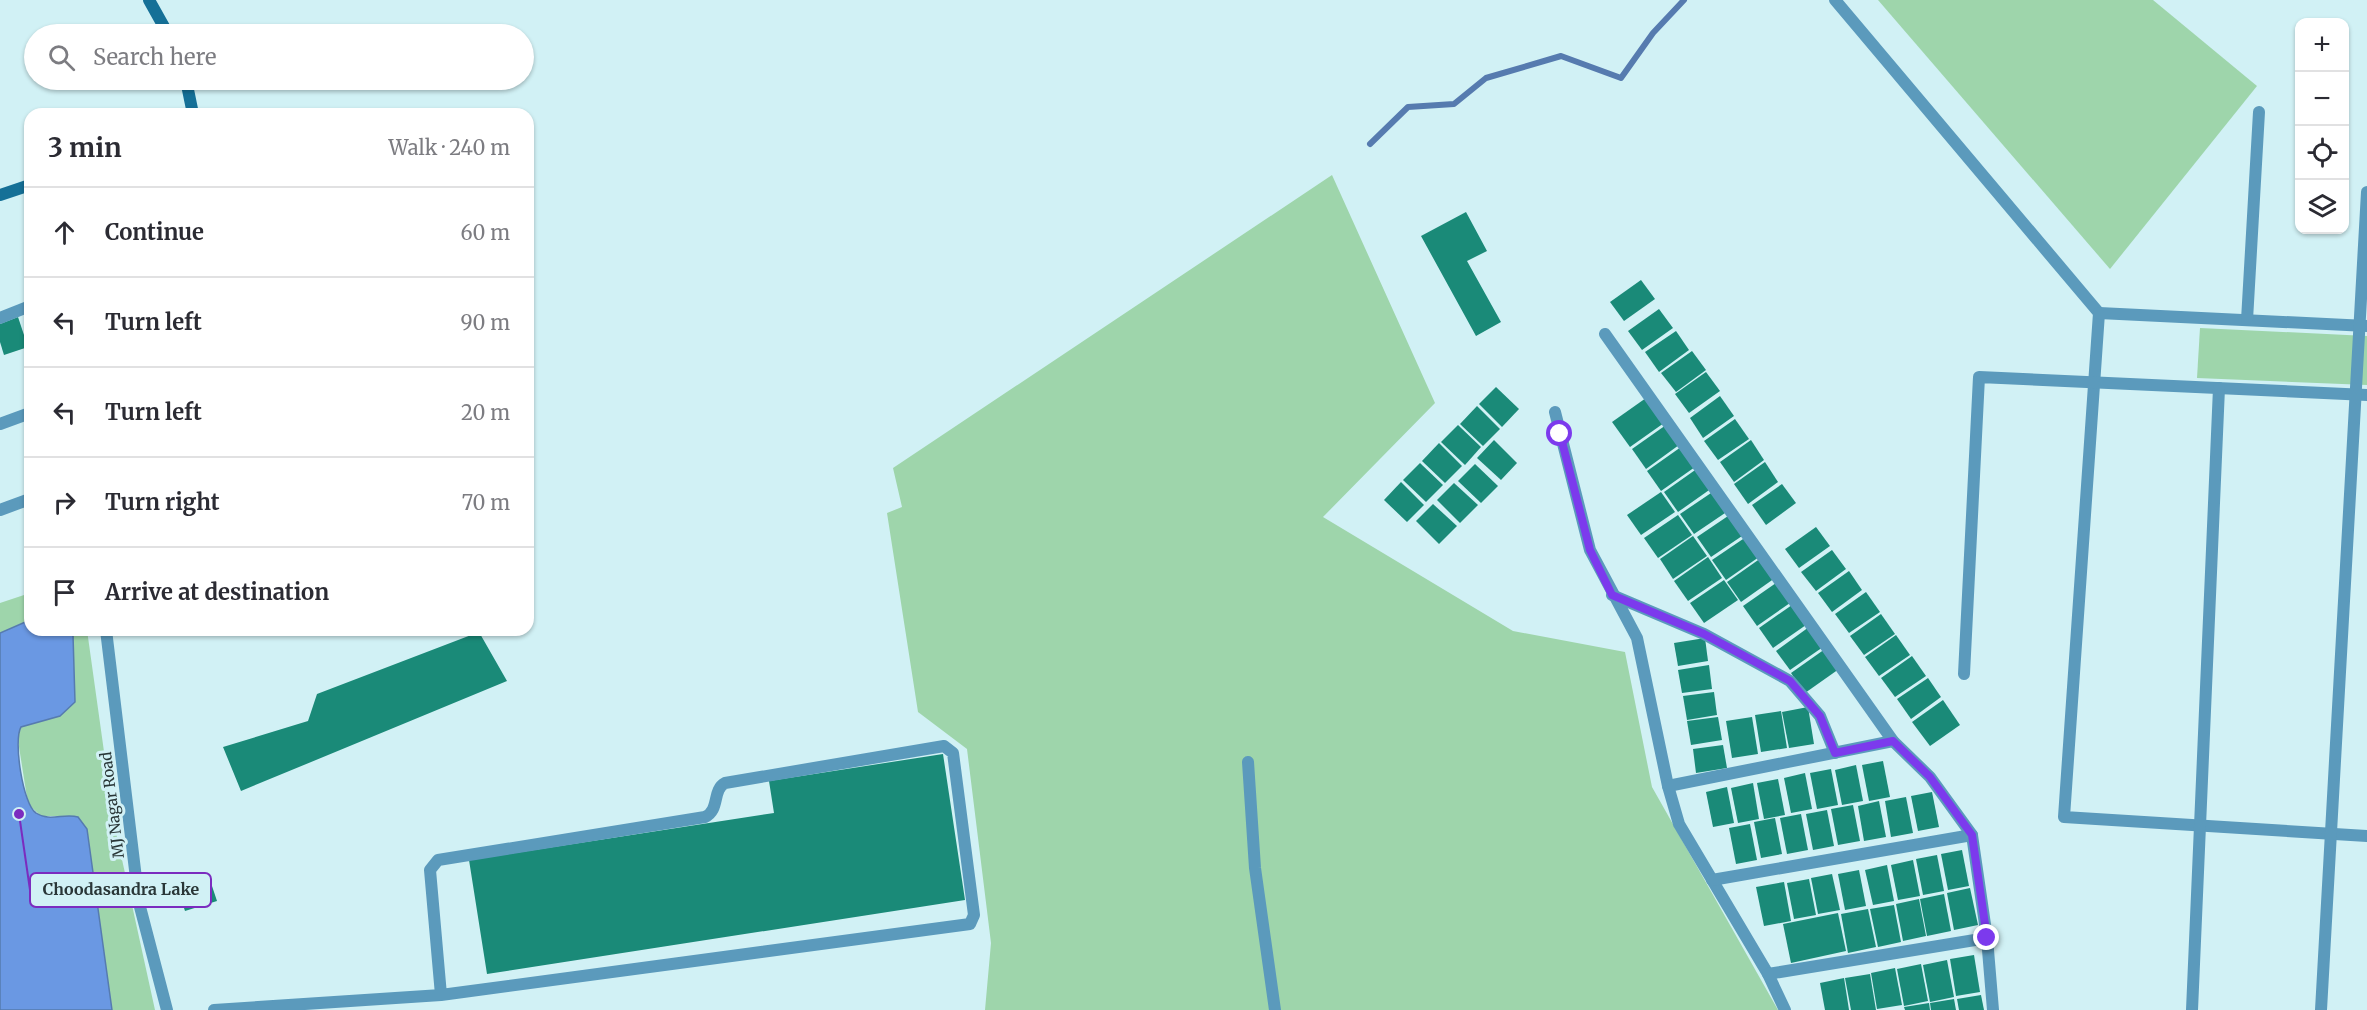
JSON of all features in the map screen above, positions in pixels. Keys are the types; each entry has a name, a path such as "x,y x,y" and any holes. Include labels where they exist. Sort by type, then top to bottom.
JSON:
{"street":[{"path":"149,0 162,24"},
{"path":"1835,0 2099,314 2064,817 2367,836"},
{"path":"188,90 192,108"},
{"path":"2247,320 2259,112"},
{"path":"0,195 24,187"},
{"path":"2321,1010 2361,395 2367,192"},
{"path":"0,318 24,308"},
{"path":"2099,314 2363,326"},
{"path":"1605,334 1893,741 1930,777 1972,835 1987,938 1993,1010"},
{"path":"1964,674 1979,377 2361,395"},
{"path":"2192,1010 2219,388"},
{"path":"1555,412 1590,550 1637,638 1678,824 1768,974 1785,1010"},
{"path":"0,424 24,415"},
{"path":"0,510 24,501"},
{"path":"1612,595 1704,634 1790,681 1820,716 1835,753"},
{"name":"MJ Nagar Road","path":"106,636 139,903 167,1010"},
{"path":"1668,786 1893,741"},
{"path":"214,1010 441,995 970,924 974,915 952,753 944,746 725,783 719,789 714,810 705,818 438,860 430,870 441,995"},
{"path":"1248,762 1255,868 1275,1010"},
{"path":"1712,880 1972,835"},
{"path":"1768,974 1987,938"}],"green space":[{"path":"1878,0 2153,0 2257,86 2110,269"},
{"path":"1332,175 1435,403 1323,517 1513,631 1625,652 1652,787 1778,1010 985,1010 991,943 967,749 918,712 887,513 902,507 893,468"},
{"path":"2200,328 2367,336 2367,385 2197,378"},
{"path":"24,595 24,623 0,633 0,603"},
{"path":"73,636 88,636 114,823 155,1010 112,1010 87,829 66,816 41,816 28,804 17,734 21,727 60,716 75,701"}],"water":[{"path":"24,623 24,636 73,636 75,702 60,716 21,727 18,745 19,758 23,786 31,808 46,817 78,817 87,829 112,1010 0,1010 0,633"}],"building":[{"path":"1466,212 1487,251 1467,261 1501,322 1476,336 1421,236"},
{"path":"1641,280 1655,299 1624,321 1610,302"},
{"path":"1659,309 1673,328 1642,350 1628,331"},
{"path":"18,317 24,335 24,348 4,355 0,342 0,324"},
{"path":"1676,331 1689,350 1659,372 1645,352"},
{"path":"1692,351 1706,370 1676,392 1661,373"},
{"path":"1706,372 1720,391 1689,413 1675,394"},
{"path":"1496,387 1519,409 1502,427 1479,404"},
{"path":"1720,396 1734,416 1703,438 1690,418"},
{"path":"1646,398 1664,423 1630,447 1612,422"},
{"path":"1477,406 1500,429 1483,446 1460,424"},
{"path":"1735,419 1749,439 1718,460 1704,441"},
{"path":"1458,425 1481,447 1465,465 1441,442"},
{"path":"1666,425 1679,445 1646,469 1632,449"},
{"path":"1494,440 1517,463 1501,480 1477,458"},
{"path":"1751,440 1764,460 1734,482 1720,462"},
{"path":"1439,443 1462,466 1445,483 1422,461"},
{"path":"1681,447 1695,467 1661,491 1647,471"},
{"path":"1765,462 1778,482 1748,504 1734,484"},
{"path":"1420,463 1443,485 1426,502 1403,480"},
{"path":"1475,464 1498,486 1481,503 1458,481"},
{"path":"1698,468 1712,488 1678,512 1664,492"},
{"path":"1401,482 1424,505 1407,522 1384,500"},
{"path":"1454,483 1478,505 1460,523 1437,500"},
{"path":"1782,484 1796,503 1766,525 1752,505"},
{"path":"1714,491 1728,511 1694,534 1680,514"},
{"path":"1661,492 1675,512 1641,535 1627,515"},
{"path":"1433,504 1457,526 1439,544 1416,521"},
{"path":"1731,514 1745,534 1711,557 1697,537"},
{"path":"1678,515 1692,535 1658,558 1644,538"},
{"path":"1816,527 1830,546 1799,568 1785,549"},
{"path":"1693,536 1707,556 1673,579 1660,559"},
{"path":"1746,537 1759,557 1726,580 1712,560"},
{"path":"1832,550 1846,569 1816,591 1801,572"},
{"path":"1708,557 1722,578 1688,601 1674,581"},
{"path":"1761,558 1775,578 1741,602 1727,582"},
{"path":"1849,571 1862,590 1832,612 1818,593"},
{"path":"1724,580 1738,600 1704,623 1690,603"},
{"path":"1776,583 1790,603 1757,626 1743,606"},
{"path":"1866,592 1880,612 1849,633 1835,614"},
{"path":"1792,605 1806,625 1773,648 1759,628"},
{"path":"1881,614 1895,634 1864,655 1850,636"},
{"path":"1809,627 1823,647 1790,670 1776,651"},
{"path":"1896,635 1910,655 1879,676 1865,657"},
{"path":"469,636 481,636 507,681 241,791 223,747 308,721 317,694"},
{"path":"1705,638 1708,661 1678,666 1674,643"},
{"path":"1825,649 1839,669 1805,693 1791,673"},
{"path":"1912,656 1926,676 1895,697 1881,678"},
{"path":"1709,665 1712,689 1682,693 1678,670"},
{"path":"1928,678 1941,697 1911,719 1897,699"},
{"path":"1714,692 1717,715 1687,720 1683,696"},
{"path":"1943,700 1960,725 1930,746 1912,722"},
{"path":"1808,707 1814,744 1789,748 1782,712"},
{"path":"1781,711 1787,748 1761,752 1755,715"},
{"path":"1718,717 1722,740 1691,745 1687,721"},
{"path":"1752,717 1758,754 1732,758 1726,721"},
{"path":"1723,745 1727,768 1696,773 1693,749"},
{"path":"943,754 965,900 487,974 469,860 774,813 769,781"},
{"path":"1883,761 1890,797 1869,801 1862,765"},
{"path":"1856,765 1863,801 1842,805 1835,770"},
{"path":"1831,769 1838,805 1817,809 1810,773"},
{"path":"1805,773 1812,809 1791,813 1784,778"},
{"path":"1778,779 1785,815 1764,819 1757,783"},
{"path":"1753,783 1759,819 1738,823 1731,788"},
{"path":"1727,787 1734,823 1713,827 1706,792"},
{"path":"1932,792 1939,827 1918,831 1911,796"},
{"path":"1906,797 1913,833 1891,837 1885,801"},
{"path":"1879,801 1886,837 1864,841 1858,806"},
{"path":"1853,805 1860,841 1838,845 1831,809"},
{"path":"1827,810 1834,846 1813,850 1806,814"},
{"path":"1801,814 1808,850 1787,854 1780,818"},
{"path":"1775,818 1782,854 1761,858 1754,822"},
{"path":"1750,824 1757,860 1736,864 1729,828"},
{"path":"1962,850 1969,886 1948,890 1941,854"},
{"path":"1937,855 1944,891 1923,895 1916,859"},
{"path":"1913,860 1920,896 1898,900 1891,865"},
{"path":"1887,865 1894,901 1873,905 1865,870"},
{"path":"1859,870 1866,906 1845,910 1838,874"},
{"path":"208,874 217,901 185,911 176,884"},
{"path":"1832,874 1840,910 1818,914 1811,878"},
{"path":"1809,879 1816,915 1794,919 1787,883"},
{"path":"1784,882 1791,921 1764,926 1756,887"},
{"path":"1970,888 1978,925 1954,930 1947,893"},
{"path":"1944,894 1951,931 1927,936 1920,899"},
{"path":"1919,899 1926,936 1903,941 1896,904"},
{"path":"1894,905 1901,942 1878,947 1870,909"},
{"path":"1868,909 1876,947 1848,953 1841,914"},
{"path":"1838,913 1846,951 1791,963 1783,924"},
{"path":"1974,955 1980,992 1956,996 1950,959"},
{"path":"1947,960 1954,997 1930,1002 1923,965"},
{"path":"1921,964 1928,1001 1904,1006 1897,969"},
{"path":"1895,968 1902,1005 1877,1009 1871,973"},
{"path":"1870,974 1876,1010 1851,1010 1845,978"},
{"path":"1844,978 1849,1010 1825,1010 1820,983"},
{"path":"1981,995 1984,1010 1959,1010 1957,999"},
{"path":"1954,999 1956,1010 1931,1010 1930,1003"},
{"path":"1929,1003 1930,1010 1905,1010 1904,1007"}],"waterway":[{"path":"1370,144 1408,107 1454,104 1486,78 1561,56 1621,78 1653,33 1684,0"}],"place":[{"name":"Choodasandra Lake","path":"19,814"}],"route":[{"path":"1560,434 1590,550 1612,595 1704,634 1790,681 1820,716 1835,753 1893,741 1930,777 1972,835 1987,938"}]}
